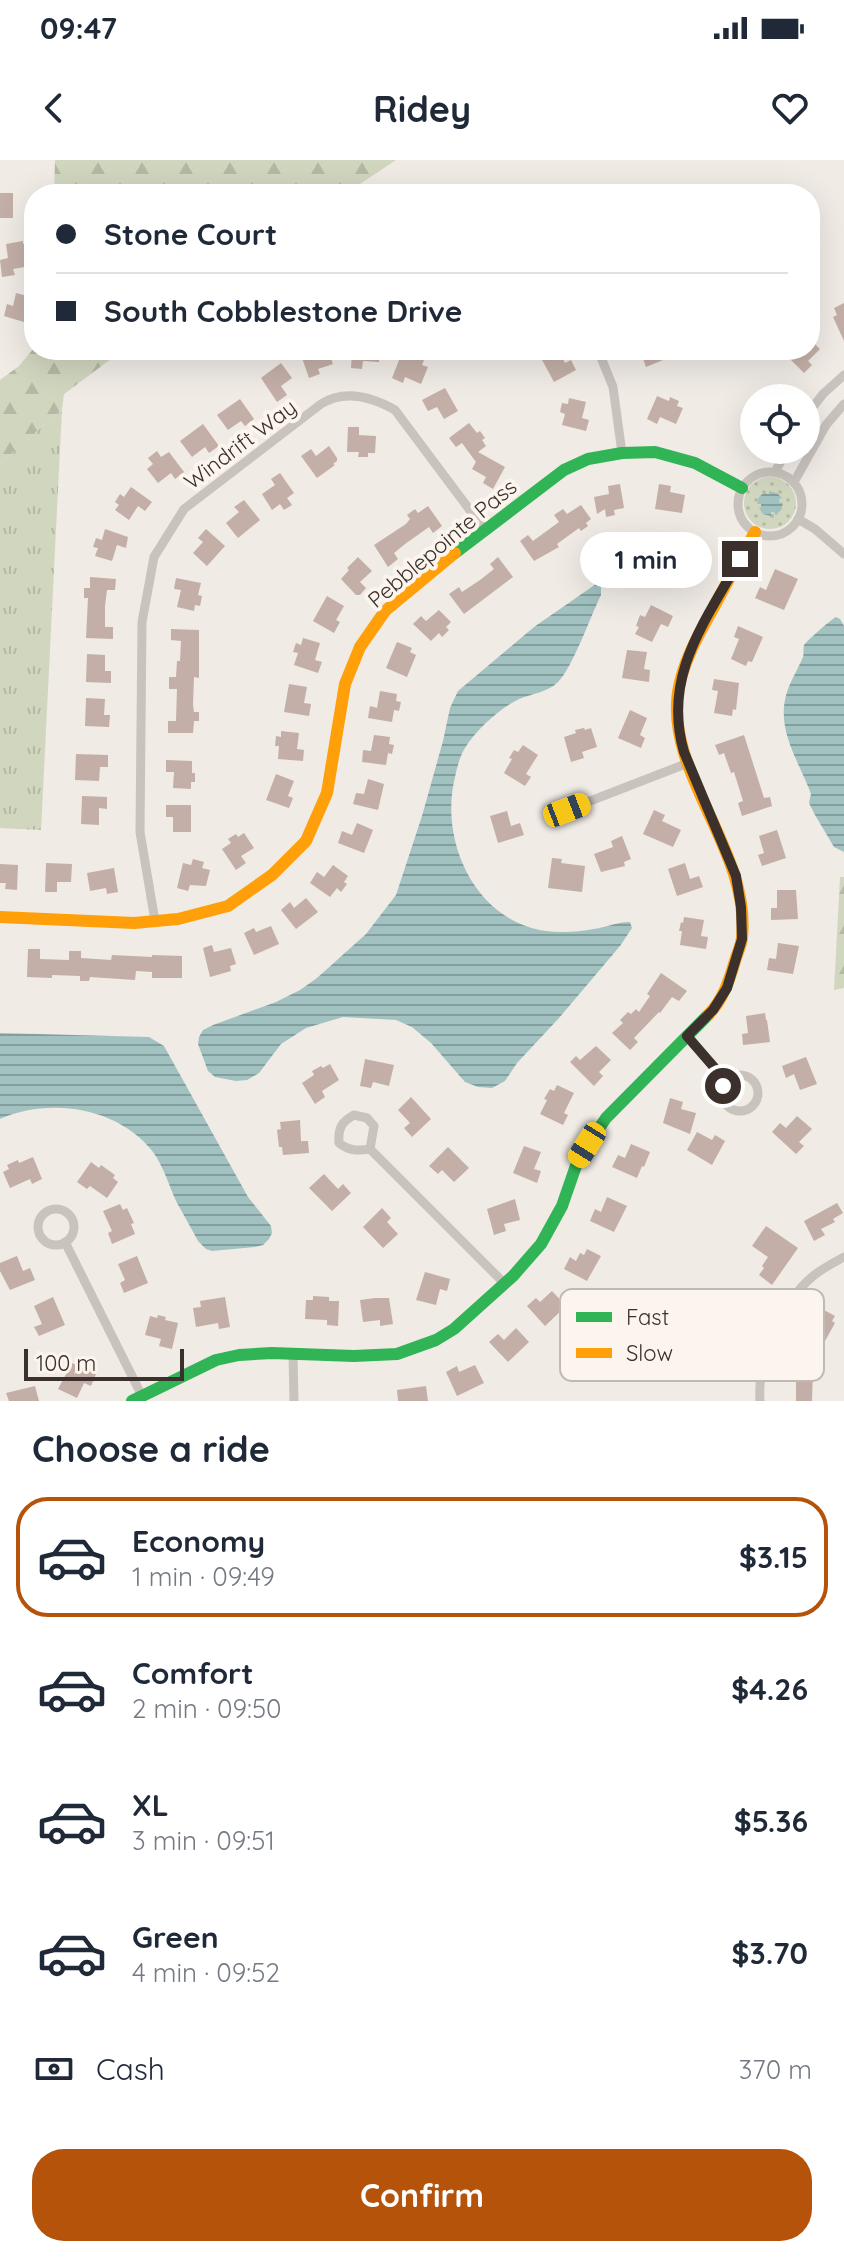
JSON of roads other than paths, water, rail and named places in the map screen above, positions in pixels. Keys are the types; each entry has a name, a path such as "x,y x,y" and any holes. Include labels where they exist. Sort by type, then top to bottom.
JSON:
{"street":[{"path":"602,360 613,387 622,453"},
{"path":"820,398 844,375"},
{"name":"Windrift Way","path":"155,921 140,832 142,622 154,557 184,509 321,404 331,398 349,396 379,401 395,410 484,529"},
{"path":"794,482 826,425 844,404"},
{"name":"Pebblepointe Pass","path":"0,917 134,923 178,919 228,906 272,875 306,841 327,793 345,684 360,647 385,611 484,529 564,470 588,459 622,453 655,452 703,467 742,488"},
{"path":"775,472 779,464"},
{"path":"775,472 794,482 802,502 798,519 790,529 765,536 746,525 738,502 742,488 751,478 757,474 775,472"},
{"path":"798,519 844,554"},
{"path":"65,1242 137,1398 216,1360 239,1355 397,1354 436,1340 454,1329 505,1284 541,1244 562,1206 578,1160 606,1118 713,1010 727,988 742,939 736,876 681,741 678,693 682,673 695,641 755,532"},
{"path":"567,810 688,763"},
{"path":"687,1036 726,1081"},
{"path":"736,1075 749,1077 757,1086 755,1104 739,1112 728,1108 721,1092 726,1081 736,1075"},
{"path":"354,1115 367,1118 374,1126 370,1149 357,1151 339,1143 338,1132 344,1121 354,1115"},
{"path":"370,1149 505,1284"},
{"path":"800,1289 813,1275 844,1257"},
{"path":"293,1354 294,1401"},
{"path":"760,1381 760,1401"}],"water":[{"path":"769,491 777,493 782,498 779,502 783,503 781,510 776,515 771,512 771,516 763,514 759,508 761,504 757,504 759,497 765,492 769,494"},
{"path":"596,584 601,587 601,595 575,654 558,682 504,708 482,727 465,748 455,777 451,802 452,827 468,874 482,895 500,912 521,924 552,932 582,931 630,922 632,928 620,946 517,1063 505,1081 492,1088 465,1082 431,1043 412,1027 396,1020 343,1017 306,1028 281,1044 259,1073 247,1080 215,1077 208,1071 198,1044 203,1030 300,990 366,934 396,895 422,816 450,708 458,691 534,627"},
{"path":"836,617 844,626 844,852 834,847 809,803 811,794 790,744 784,719 787,692 803,657 804,645"},
{"path":"0,1033 149,1037 164,1046 248,1197 271,1226 269,1239 255,1247 206,1249 198,1241 177,1203 153,1152 121,1125 102,1116 61,1108 19,1112 0,1119"}]}
